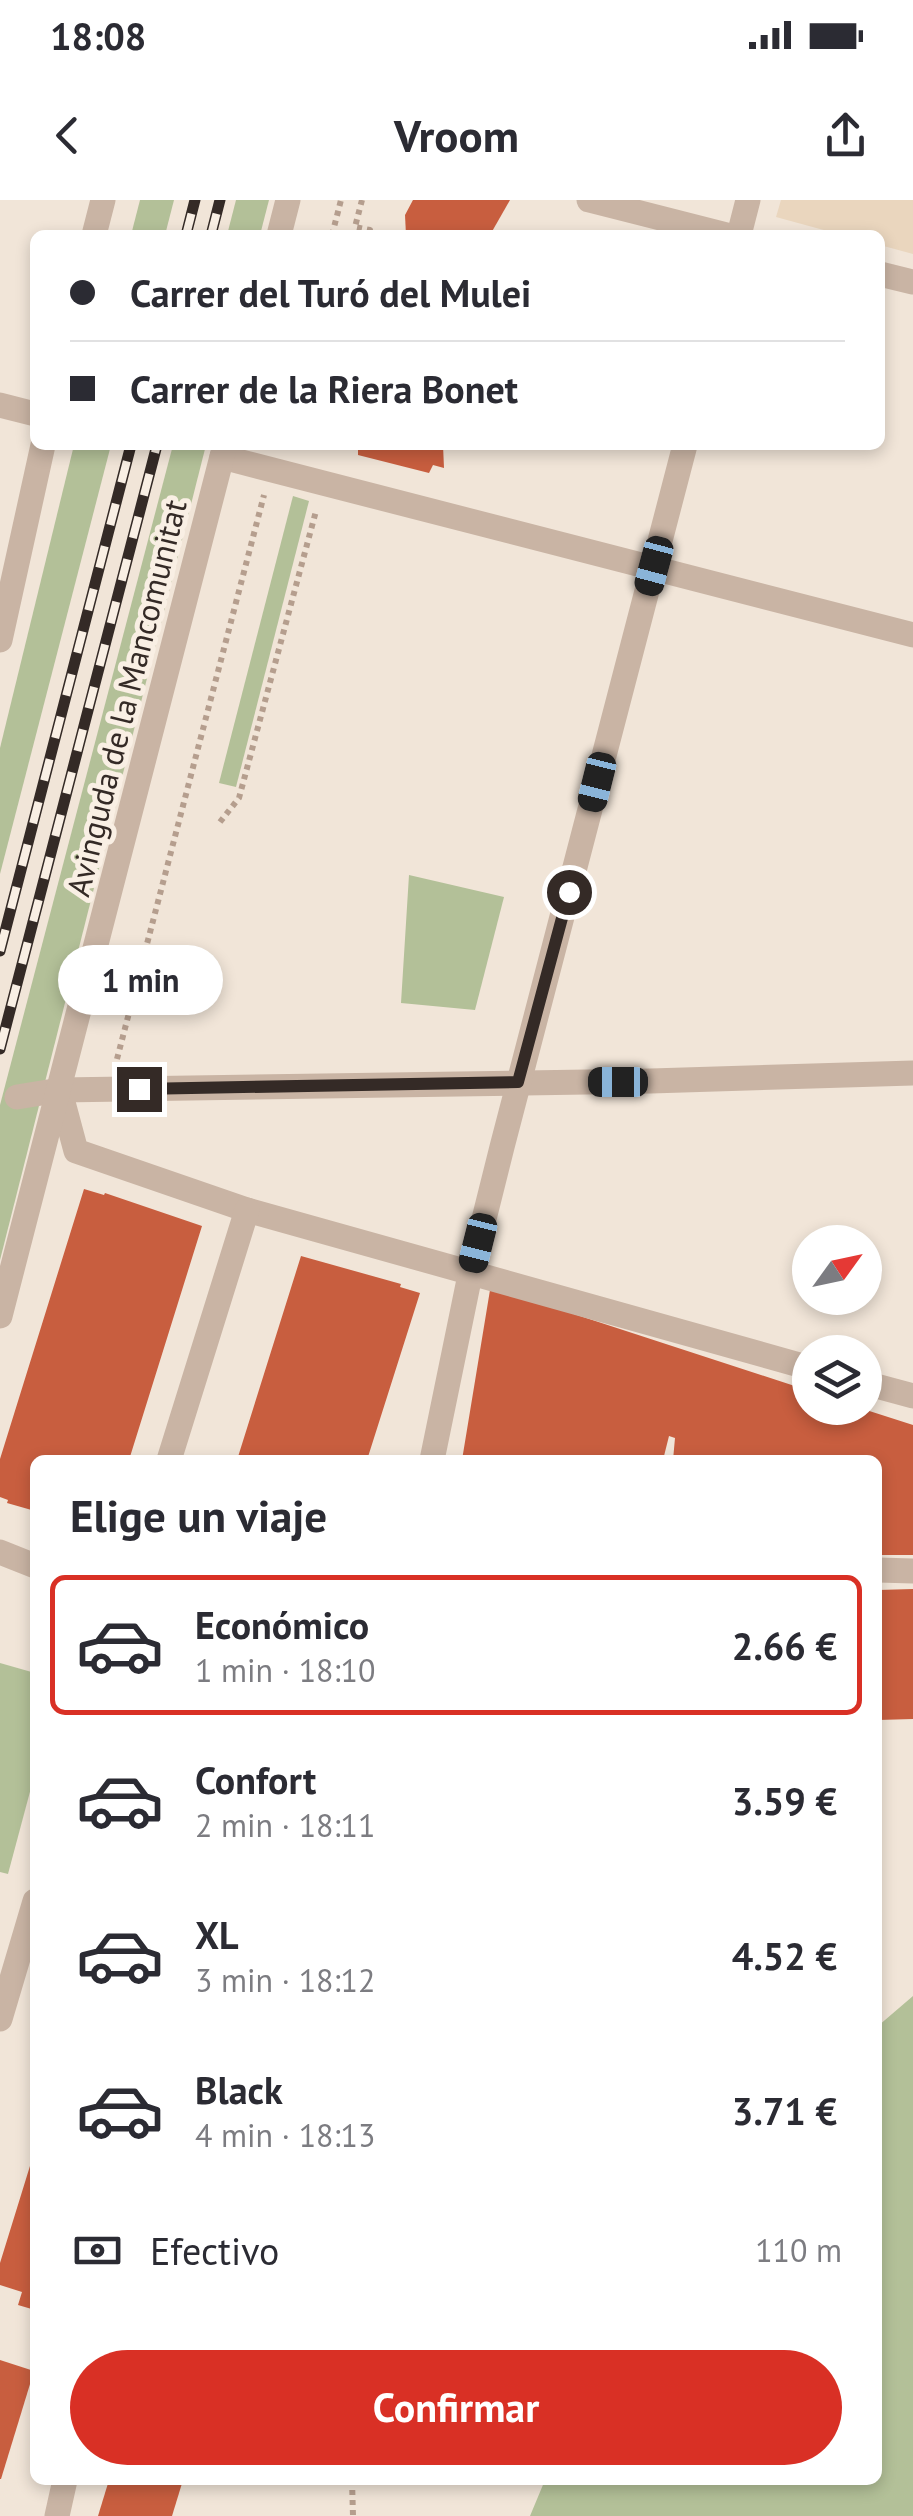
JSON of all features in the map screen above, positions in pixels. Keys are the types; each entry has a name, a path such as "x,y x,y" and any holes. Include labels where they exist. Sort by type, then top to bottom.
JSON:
{"street":[{"path":"95,230 103,200"},
{"path":"280,230 288,200"},
{"path":"589,200 708,230"},
{"path":"740,230 748,200"},
{"path":"885,275 913,282"},
{"path":"0,405 30,413"},
{"path":"0,640 42,450"},
{"path":"433,1455 470,1274 684,450"},
{"path":"224,451 271,468 913,634"},
{"name":"Avinguda de la Mancomunitat","path":"0,1316 224,451"},
{"path":"18,1097 60,1090 913,1073"},
{"path":"60,1090 76,1151 248,1210 792,1363"},
{"path":"170,1455 248,1210"},
{"path":"882,1388 913,1396"},
{"path":"0,1552 30,1564"},
{"path":"882,1570 913,1571"},
{"path":"0,2019 30,1918"},
{"path":"57,2516 64,2485"}],"path":[{"path":"333,230 341,200"},
{"path":"362,200 355,227 370,230"},
{"path":"108,1090 271,468"},
{"path":"220,822 240,798 319,500 304,476"},
{"path":"352,2485 352,2516"}],"green space":[{"path":"140,200 174,200 166,230 132,230"},
{"path":"236,200 269,200 261,230 228,230"},
{"path":"73,450 110,450 0,874 0,748"},
{"path":"172,450 205,450 0,1260 0,1105"},
{"path":"293,496 309,501 236,787 219,783"},
{"path":"409,875 504,897 475,1010 401,1003"},
{"path":"0,1663 30,1672 30,1792 8,1874 0,1872"},
{"path":"913,1996 913,2516 530,2516 543,2485 882,2485 882,2023"}],"shaded area":[{"path":"781,200 913,200 913,254 885,246 885,230 824,230 776,217"}],"building":[{"path":"413,200 510,200 493,230 406,230 405,215"},
{"path":"358,450 443,450 444,468 433,465 429,473 358,455"},
{"path":"84,1189 202,1226 131,1455 30,1455 30,1510 0,1497 0,1459"},
{"path":"301,1256 420,1293 369,1455 239,1455"},
{"path":"494,1288 792,1385 792,1425 882,1425 882,1415 913,1425 913,1555 882,1555 882,1455 673,1455 675,1438 669,1436 664,1455 463,1455 490,1290"},
{"path":"913,1589 913,1719 882,1720 882,1590"},
{"path":"30,2166 30,2309 18,2305 22,2292 0,2285 0,2263"},
{"path":"0,2360 30,2370 30,2384 0,2479"},
{"path":"107,2485 181,2485 172,2516 98,2516"}],"railway":[{"path":"187,230 195,200"},
{"path":"212,230 220,200"},
{"path":"0,951 130,450"},
{"path":"0,1049 156,450"}],"route":[{"path":"139,1089 518,1082 569,892"}]}
